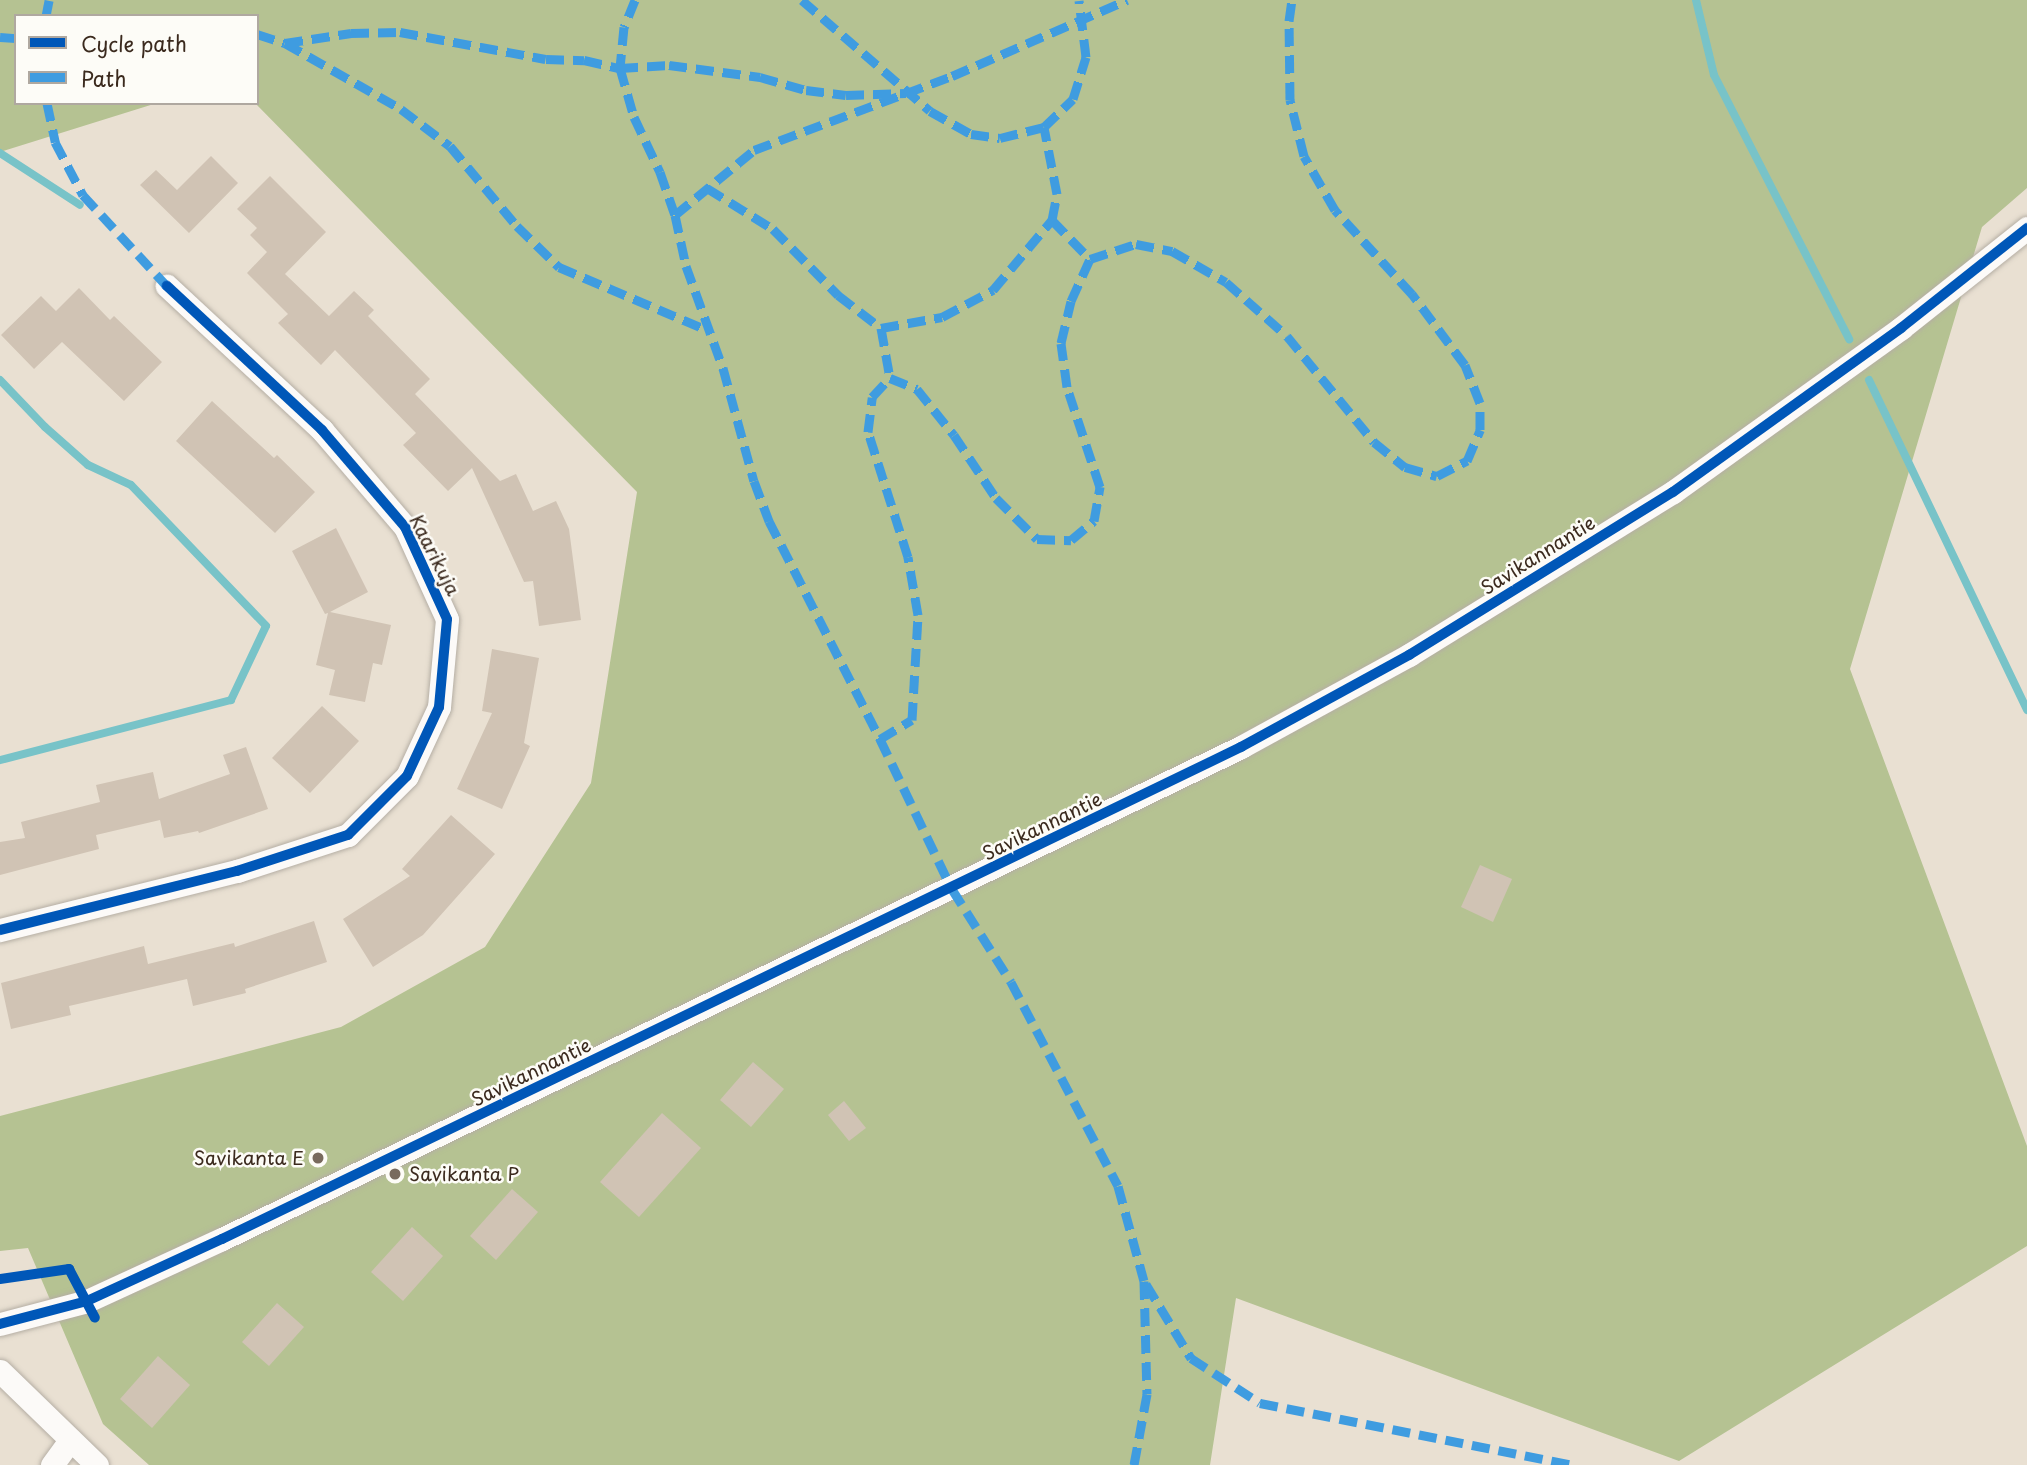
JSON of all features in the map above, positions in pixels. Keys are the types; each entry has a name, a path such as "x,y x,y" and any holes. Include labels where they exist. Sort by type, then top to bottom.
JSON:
{"street":[{"name":"Savikannantie","path":"0,1324 87,1301 222,1239 1241,747 1409,655 1673,492 1901,328 2027,228"},
{"name":"Kaarikuja","path":"0,930 237,871 348,835 407,776 439,707 447,619 405,527 322,430 167,286"},
{"path":"0,1371 97,1465"},
{"path":"52,1465 70,1440"}],"green space":[{"path":"0,0 2027,0 2027,188 1982,227 1850,669 2027,1146 2027,1246 1679,1461 1236,1298 1210,1465 149,1465 103,1424 28,1248 0,1251 0,1116 341,1027 485,947 591,783 637,492 257,105 259,14 14,14 14,105 151,105 0,152"}],"building":[{"path":"211,156 238,183 189,233 140,185 156,170 177,190"},
{"path":"270,176 326,232 285,274 329,316 354,291 374,310 368,316 430,379 415,394 500,481 516,474 533,511 556,501 569,529 581,620 539,626 533,581 524,582 472,468 448,491 403,445 416,433 335,350 321,365 278,323 288,314 247,273 267,252 250,235 257,228 237,209"},
{"path":"79,288 110,320 114,316 162,362 124,401 62,342 34,369 1,335 41,296 56,311"},
{"path":"212,401 274,458 277,455 315,492 275,533 176,441"},
{"path":"336,528 368,592 330,612 391,625 382,665 373,663 365,702 329,695 335,670 316,665 328,613 325,614 292,551"},
{"path":"492,649 539,658 524,743 530,746 502,809 457,789 492,713 482,711"},
{"path":"322,706 359,741 310,793 272,758"},
{"path":"246,747 268,809 199,833 198,831 164,838 160,820 96,835 99,849 0,875 0,842 25,838 21,822 100,802 96,785 153,772 159,799 230,774 223,755"},
{"path":"451,815 495,854 423,935 373,967 343,919 410,876 402,869"},
{"path":"1480,865 1512,879 1493,922 1461,907"},
{"path":"314,921 327,962 245,989 246,993 193,1006 187,979 69,1006 71,1015 11,1029 1,983 144,946 148,964 234,943 235,947"},
{"path":"753,1062 784,1089 751,1127 720,1100"},
{"path":"844,1101 866,1128 849,1141 828,1115"},
{"path":"662,1113 701,1148 639,1217 600,1182"},
{"path":"512,1189 538,1212 496,1260 470,1236"},
{"path":"412,1227 443,1256 403,1301 371,1272"},
{"path":"277,1303 304,1327 269,1366 242,1342"},
{"path":"158,1356 190,1385 152,1428 120,1399"}],"waterway":[{"path":"1696,0 1714,75 1849,339"},
{"path":"0,153 80,205"},
{"path":"0,380 45,427 88,465 131,485 266,626 231,700 0,760"},
{"path":"1869,380 2027,710"}],"marked path":[{"path":"46,14 49,0"},
{"path":"635,0 624,27 620,68 634,117 660,172 675,215 686,266 723,368 754,481 769,521 880,739 912,720 918,615 908,557 868,432 872,397 890,378 917,389 954,435 996,498 1037,539 1071,540 1094,521 1100,487 1067,387 1061,343 1071,301 1090,259 1136,244 1172,251 1226,282 1287,336 1374,442 1405,467 1437,476 1467,461 1480,430 1480,403 1465,365 1412,294 1335,210 1304,156 1290,100 1289,21 1292,0"},
{"path":"802,0 930,111 971,134 1000,138 1044,127 1073,99 1086,57 1079,0"},
{"path":"675,215 754,150 952,76 1127,0"},
{"path":"259,35 285,43 351,33 400,32 546,59 584,60 620,68 669,65 760,77 806,90 846,95 906,93"},
{"path":"0,37 14,38"},
{"path":"285,43 401,109 450,146 517,226 559,267 710,331"},
{"path":"47,105 55,142 83,195 167,286"},
{"path":"707,188 773,229 838,295 881,328 942,317 993,290 1052,220 1057,194 1044,127"},
{"path":"1052,220 1090,259"},
{"path":"881,328 890,378"},
{"path":"880,739 952,889 1011,982 1118,1186 1144,1281 1147,1394 1134,1465"},
{"path":"1146,1284 1191,1358 1260,1403 1573,1465"}],"cycle path":[{"path":"0,1324 87,1301 222,1239 1241,747 1409,655 1673,492 1901,328 2027,228"},
{"path":"0,930 237,871 348,835 407,776 439,707 447,619 405,527 322,430 167,286"},
{"path":"0,1279 69,1269 95,1318"}],"place":[{"name":"Savikanta E","path":"318,1158"},
{"name":"Savikanta P","path":"395,1174"}]}
